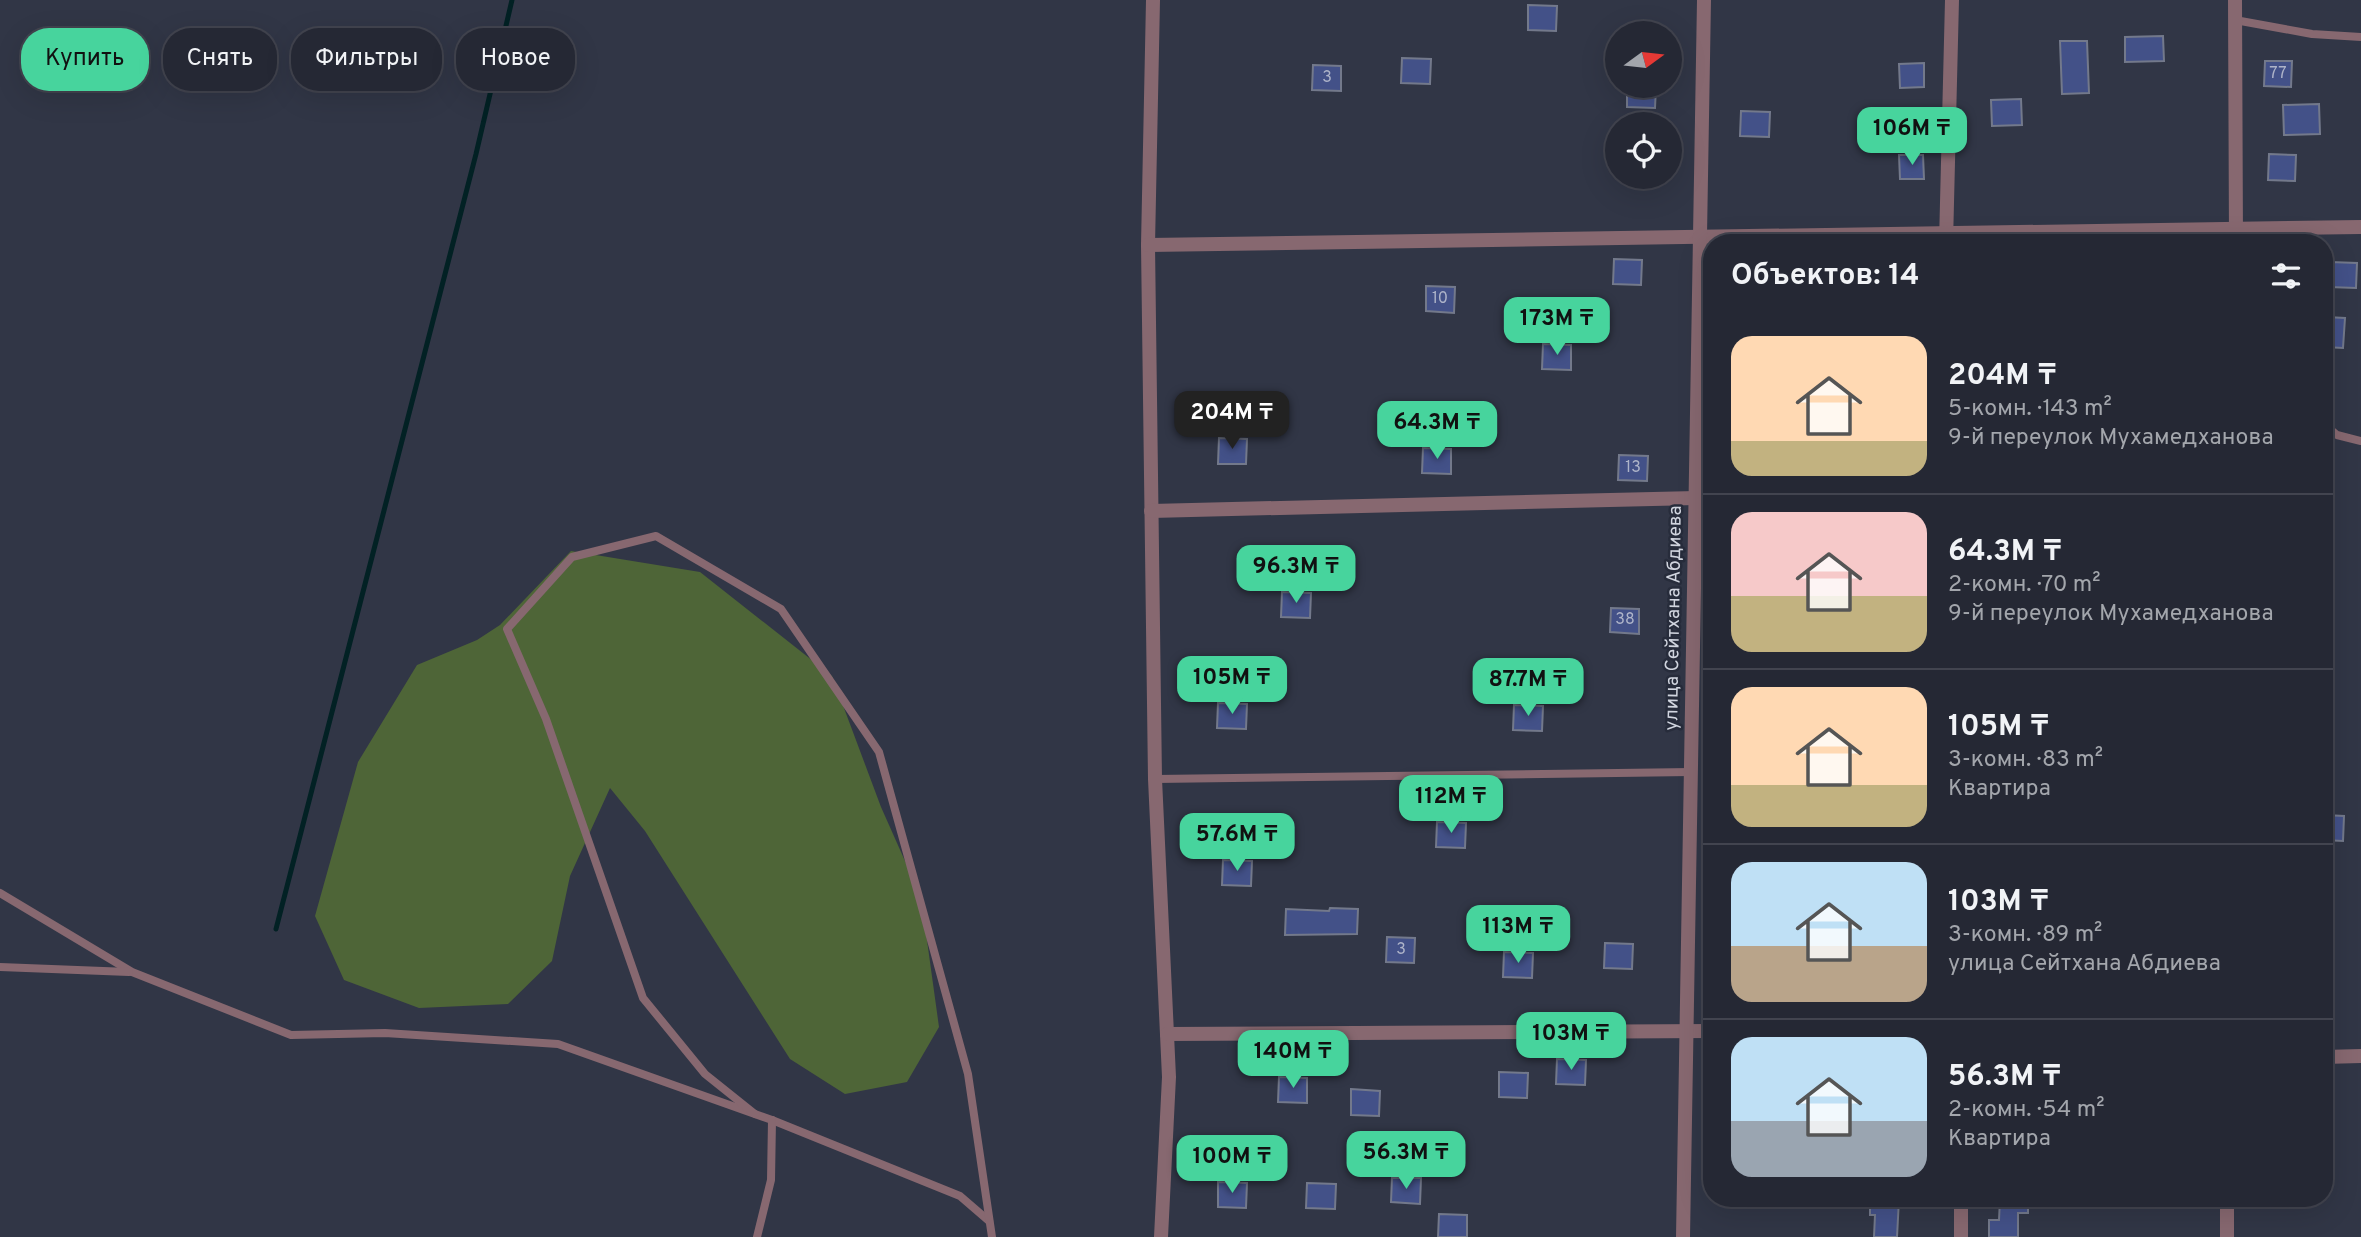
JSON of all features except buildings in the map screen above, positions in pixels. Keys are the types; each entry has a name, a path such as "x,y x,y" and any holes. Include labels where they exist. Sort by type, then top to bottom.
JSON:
{"street":[{"path":"1153,0 1148,245 1151,511 1155,779 1169,1077 1161,1237"},
{"name":"улица Сейтхана Абдиева","path":"1683,1237 1704,0"},
{"path":"1946,234 1951,127 1952,0"},
{"path":"2235,0 2236,234"},
{"path":"2051,234 2236,227 2361,228"},
{"path":"1148,245 1703,236"},
{"path":"1151,511 1696,498"},
{"path":"1167,1034 1703,1031"},
{"path":"2333,1057 2361,1056"},
{"path":"1961,1207 1961,1237"},
{"path":"2227,1207 2227,1237"}],"lane":[{"path":"2235,20 2312,34 2361,37"},
{"path":"2333,432 2361,440"},
{"path":"755,1114 705,1074 643,998 546,719 507,628 572,557 656,536 781,609 879,752 968,1074 992,1237"},
{"path":"1155,779 1691,772"},
{"path":"0,893 132,972 291,1035 385,1033 558,1044 772,1120 960,1196 989,1221"},
{"path":"0,967 132,972"},
{"path":"757,1237 771,1180 772,1120"}],"green space":[{"path":"571,551 700,572 832,676 881,807 921,897 939,1027 907,1082 845,1094 790,1059 645,831 610,788 570,876 552,961 508,1004 419,1008 344,980 315,916 358,762 417,665 477,640 500,625"}],"waterway":[{"path":"276,929 476,154 512,0"}]}
